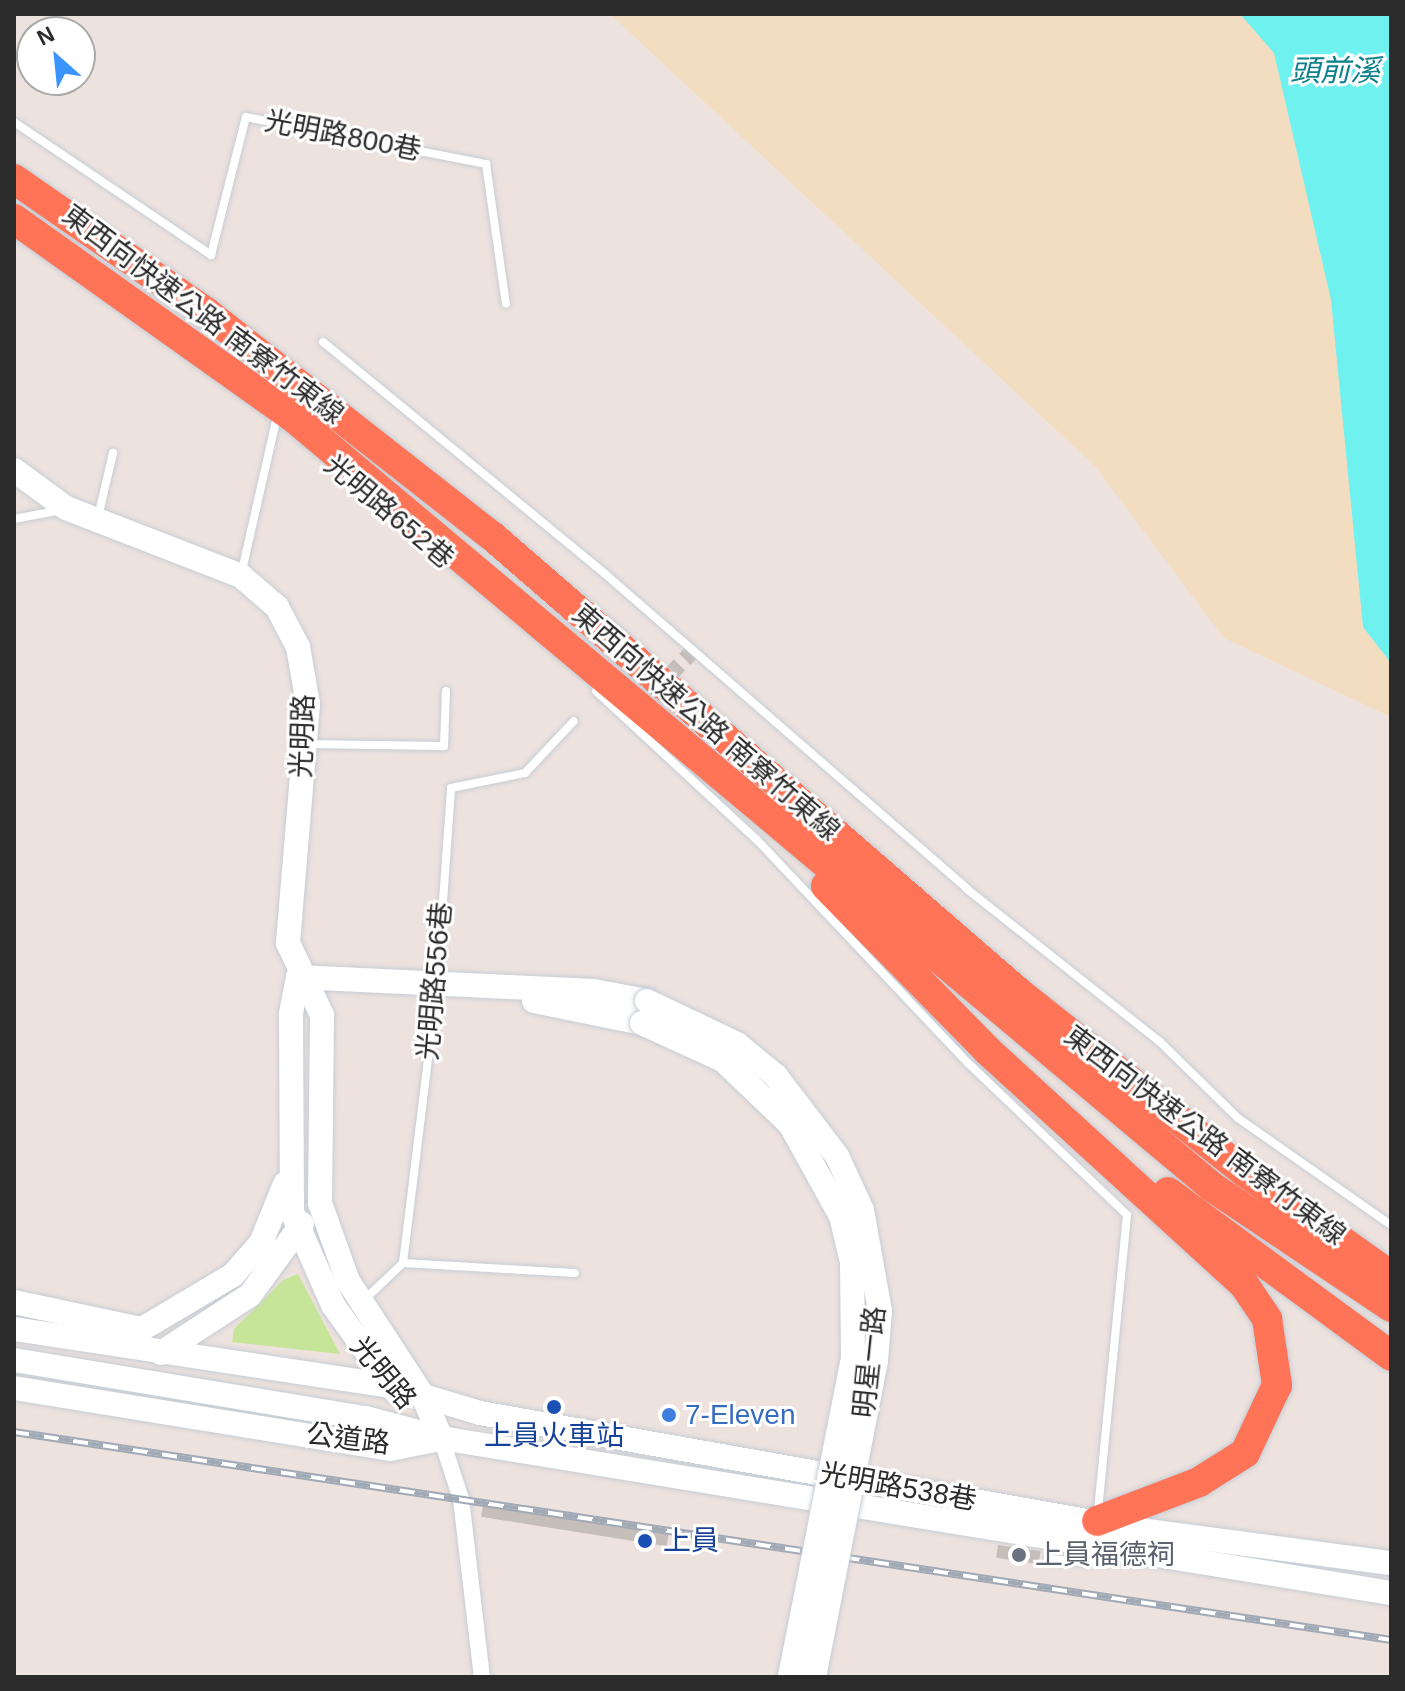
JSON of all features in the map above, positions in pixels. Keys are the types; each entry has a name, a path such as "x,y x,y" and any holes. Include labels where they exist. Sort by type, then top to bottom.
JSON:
{"highway":[{"name":"東西向快速公路 南寮竹東線","path":"14,179 206,312 492,536 1017,991 1246,1173 1391,1276"},
{"name":"東西向快速公路 南寮竹東線","path":"14,219 294,418 1212,1187 1391,1307"},
{"path":"738,790 988,1051 1072,1124 1245,1286 1267,1319 1278,1361 1271,1409 1245,1453 1199,1482 1096,1535"},
{"path":"1072,1124 1391,1356"},
{"path":"1246,1173 1391,1257"}],"street":[{"name":"光明路","path":"14,470 66,508 241,576 277,607 298,647 308,704 288,943 298,977 322,1015 317,1171 326,1226 360,1303 407,1391 441,1438 461,1499 482,1677"},
{"name":"光明路","path":"298,977 288,1154 297,1234 347,1329 407,1391 441,1438"},
{"name":"明星一路","path":"298,977 594,991 737,1044 776,1076 837,1156 868,1235 880,1311 876,1361 814,1677"},
{"name":"明星一路","path":"644,1012 723,1060 759,1089 818,1167 848,1247 853,1358 790,1677"},
{"name":"公道路","path":"72,1339 142,1329 213,1291 248,1259 276,1215 288,1154"},
{"path":"63,1396 167,1351 250,1295 297,1234 317,1171"},
{"path":"14,1302 142,1329 167,1351"},
{"name":"公道路","path":"14,1329 407,1391"},
{"name":"公道路","path":"14,1360 366,1418 441,1438"},
{"name":"公道路","path":"14,1388 390,1449 441,1438"},
{"name":"光明路538巷","path":"407,1391 550,1426 1391,1593"},
{"name":"光明路538巷","path":"441,1438 1096,1535 1391,1563"}],"lane":[{"name":"光明路800巷","path":"14,122 211,255 246,117 486,164 506,304"},
{"path":"323,342 604,573 967,889 1159,1041 1238,1118 1391,1225"},
{"name":"光明路652巷","path":"241,576 275,414 568,666"},
{"path":"97,521 113,453"},
{"path":"14,519 66,508"},
{"path":"580,676 628,718 1127,1215 1096,1535 1087,1562 1048,1559"},
{"path":"305,744 444,746 446,691"},
{"name":"光明路556巷","path":"403,1263 446,986 451,788 525,773 574,721"},
{"path":"360,1303 403,1263 575,1273"},
{"path":"803,1677 822,1582"}],"green space":[{"path":"298,1274 340,1354 232,1342 234,1329 283,1280"}],"sand":[{"path":"610,14 1391,14 1391,717 1224,638 1095,466"}],"water":[{"name":"頭前溪","path":"1240,14 1391,14 1391,663 1363,627 1331,300 1274,53"}],"building":[{"path":"483,1505 669,1534 667,1546 481,1517"},
{"name":"上員福德祠","path":"998,1545 1041,1551 1039,1564 996,1558"}],"tunnel":[{"path":"635,711 693,651"}],"railway":[{"path":"14,1432 1391,1640"}],"place":[{"name":"上員火車站","path":"554,1407"},
{"name":"7-Eleven","path":"669,1415"},
{"name":"上員","path":"645,1541"},
{"name":"上員福德祠","path":"1019,1555"}]}
